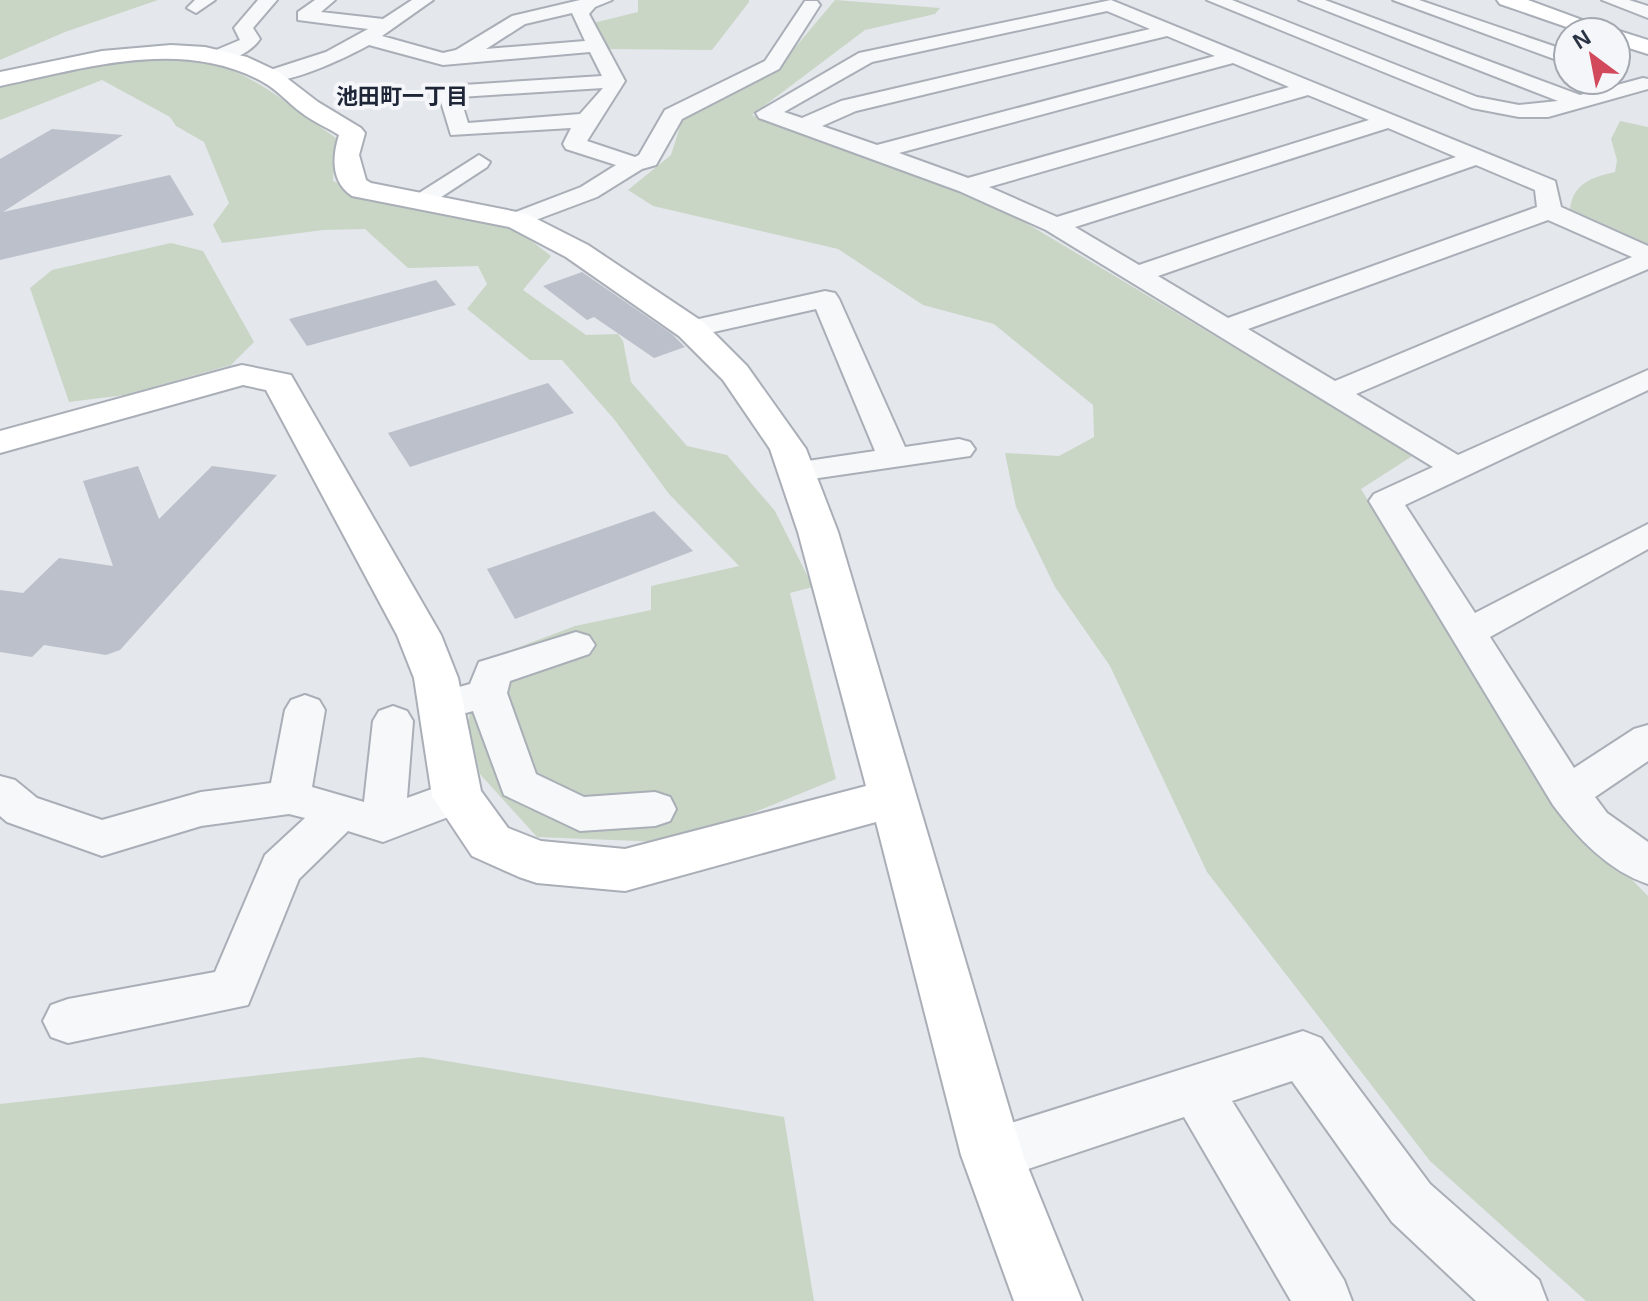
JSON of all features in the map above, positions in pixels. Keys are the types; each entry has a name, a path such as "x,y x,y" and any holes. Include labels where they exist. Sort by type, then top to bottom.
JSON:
{"street":[{"path":"216,57 247,44 250,39 243,28 268,0"},
{"path":"326,0 305,16 387,25"},
{"path":"519,0 563,7"},
{"path":"1216,0 1472,102 1519,111 1548,111 1645,83"},
{"path":"1308,0 1579,102"},
{"path":"1402,0 1552,52"},
{"path":"1507,0 1554,16"},
{"path":"1611,0 1648,12"},
{"path":"391,1 421,2"},
{"path":"462,55 519,20 595,1"},
{"path":"595,1 580,14 615,81 613,89 586,120 574,144 634,164"},
{"path":"271,76 333,56 367,38 421,2"},
{"path":"517,220 589,192 634,164 648,160 673,115 772,65 811,5"},
{"path":"1457,468 1055,225 967,186 767,113 866,57 1109,5 1547,186 1549,211"},
{"path":"805,125 849,106 1168,30"},
{"path":"367,38 434,58 597,46"},
{"path":"0,79 166,50 216,57 271,76 316,112 352,133 346,155 353,184 375,193 517,220 577,251 691,329 735,373 761,407 798,471 992,1155 1048,1301"},
{"path":"875,153 1234,57"},
{"path":"586,120 459,130 448,92 615,81"},
{"path":"967,186 1308,88"},
{"path":"1055,225 1389,121"},
{"path":"1137,274 1477,157"},
{"path":"420,200 479,162"},
{"path":"1225,328 1549,211 1648,258"},
{"path":"1333,393 1648,258"},
{"path":"691,329 825,299 895,459"},
{"path":"0,442 242,375 279,382 419,635 436,678 457,796 490,842 537,862 625,870 893,798"},
{"path":"1648,379 1386,501 1568,793 1592,825 1648,866"},
{"path":"798,471 959,449"},
{"path":"1468,633 1648,535"},
{"path":"576,645 493,672 487,693 519,784 580,814 655,809"},
{"path":"441,707 487,693"},
{"path":"289,797 305,710"},
{"path":"383,825 393,721"},
{"path":"1568,793 1648,740"},
{"path":"0,792 22,810 102,838 201,809 289,797 383,825 457,796"},
{"path":"68,1021 231,990 281,868 338,814"},
{"path":"992,1155 1303,1054 1411,1203 1518,1301"},
{"path":"1197,1090 1323,1301"}],"green space":[{"path":"0,0 158,0 65,32 0,60"},
{"path":"638,0 749,2 712,50 605,49 593,23 638,12"},
{"path":"835,0 940,8 935,14 865,30 752,115 996,205 1414,455 1361,489 1545,792 1648,896 1648,1301 1586,1301 1430,1161 1207,872 1110,666 1055,587 1016,507 1005,453 1059,456 1094,437 1093,405 994,324 923,305 838,249 653,206 628,190 671,155 682,120 782,63"},
{"path":"147,56 217,65 241,74 283,100 336,138 333,181 384,203 515,228 551,256 523,290 586,335 618,334 623,341 631,382 687,446 727,455 775,511 813,587 790,593 836,779 755,812 664,842 537,837 480,774 468,722 482,661 575,626 651,610 651,586 739,566 669,494 614,419 562,360 530,360 467,309 487,284 478,266 408,268 365,229 323,230 222,243 213,225 229,203 204,142 176,126 170,117 102,80 0,120 0,84"},
{"path":"1620,121 1648,127 1648,244 1570,209 1580,187 1592,179 1615,172 1617,160 1611,139"},
{"path":"171,243 203,251 254,342 231,365 125,395 69,402 30,288 52,270"},
{"path":"422,1057 784,1117 814,1301 0,1301 0,1104"}],"building":[{"path":"52,129 123,135 3,212 170,175 194,215 0,260 0,159"},
{"path":"582,272 672,334 685,347 654,358 594,317 587,320 543,286"},
{"path":"436,280 456,305 307,346 289,319"},
{"path":"548,383 574,413 410,467 388,433"},
{"path":"138,466 159,519 212,466 277,475 120,650 106,655 44,645 32,657 0,652 0,590 23,593 59,558 113,566 83,481"},
{"path":"654,511 693,551 515,619 487,569"}],"district":[{"name":"池田町一丁目","path":"402,96"}]}
